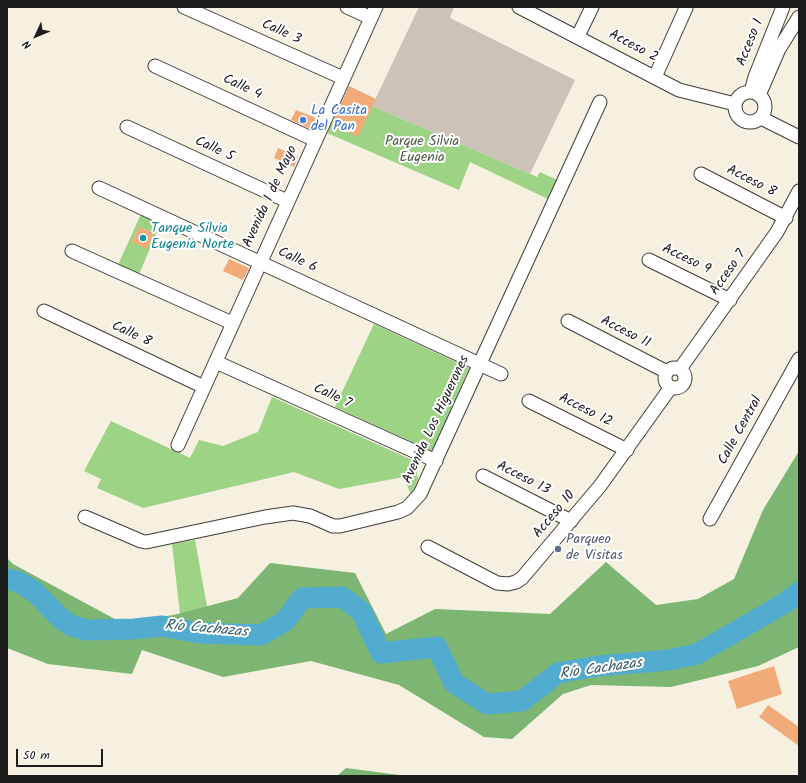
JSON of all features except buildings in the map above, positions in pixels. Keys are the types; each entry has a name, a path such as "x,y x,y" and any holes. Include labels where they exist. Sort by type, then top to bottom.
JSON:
{"street":[{"name":"Calle 3","path":"184,7 343,78"},
{"path":"346,7 373,13"},
{"name":"Acceso 2","path":"519,7 578,36 679,90 735,104"},
{"path":"578,36 592,7"},
{"name":"Acceso 1","path":"755,94 773,47 783,7"},
{"path":"655,77 686,8"},
{"name":"Avenida 1 de Mayo","path":"178,445 373,13"},
{"name":"Acceso 1","path":"773,47 799,16"},
{"name":"Calle 4","path":"155,66 315,140"},
{"path":"743,94 755,94 763,99 765,109 761,118 753,122 743,121 736,114 735,104 743,94"},
{"name":"Avenida Los Higuerones","path":"85,517 141,542 265,517 293,513 310,516 333,526 340,526 398,512 407,508 420,494 436,461 600,102"},
{"path":"761,118 799,136"},
{"name":"Calle 5","path":"127,128 287,201"},
{"name":"Acceso 8","path":"701,174 786,218"},
{"name":"Calle 6","path":"99,188 501,374"},
{"name":"Acceso 7","path":"680,369 730,300 786,218 799,191"},
{"path":"72,251 232,323"},
{"name":"Acceso 9","path":"649,260 730,300"},
{"name":"Calle 8","path":"44,311 204,387"},
{"name":"Acceso 11","path":"568,321 667,372"},
{"name":"Calle Central","path":"710,519 799,359"},
{"name":"Calle 7","path":"216,362 436,461"},
{"path":"672,368 680,369 685,374 684,383 677,388 671,387 665,379 667,372 672,368"},
{"name":"Acceso 10","path":"428,547 497,583 508,584 522,578 600,486 671,387"},
{"name":"Acceso 12","path":"529,401 627,450"},
{"name":"Acceso 13","path":"483,476 570,521"}],"shaded area":[{"path":"419,7 454,7 450,18 575,80 530,174 372,106"}],"green space":[{"name":"Parque Silvia Eugenia","path":"372,106 537,177 540,172 557,180 548,199 470,162 459,190 327,133 331,124 358,136"},
{"path":"141,214 161,223 139,274 118,265","holes":["139,227 154,233 132,242"]},
{"path":"374,324 469,368 432,451 335,407"},
{"path":"272,397 410,459 416,468 418,479 411,495 404,477 339,489 294,472 143,508 97,488 101,479 84,471 111,421 190,458 199,440 223,446 258,432"},
{"path":"799,451 799,647 758,666 671,687 591,685 563,694 512,739 484,737 399,685 311,661 223,677 142,650 132,674 48,664 7,648 7,558 13,564 124,624 178,614 238,598 270,563 355,573 386,634 435,609 550,614 606,562 656,605 698,599 734,579 763,510"},
{"path":"195,540 208,612 180,614 172,544"},
{"path":"346,768 407,776 337,776"}],"waterway":[{"name":"Río Cachazas","path":"7,579 19,582 35,592 59,617 72,626 87,630 134,629 162,626 200,633 261,635 285,621 302,598 342,597 361,611 381,653 437,647 454,683 487,704 522,701 558,673 598,666 669,660 697,654 785,603 799,592"}],"place":[{"name":"La Casita del Pan","path":"303,120"},
{"name":"Tanque Silvia Eugenia Norte","path":"143,238"},
{"name":"Parqueo de Visitas","path":"558,549"}]}
